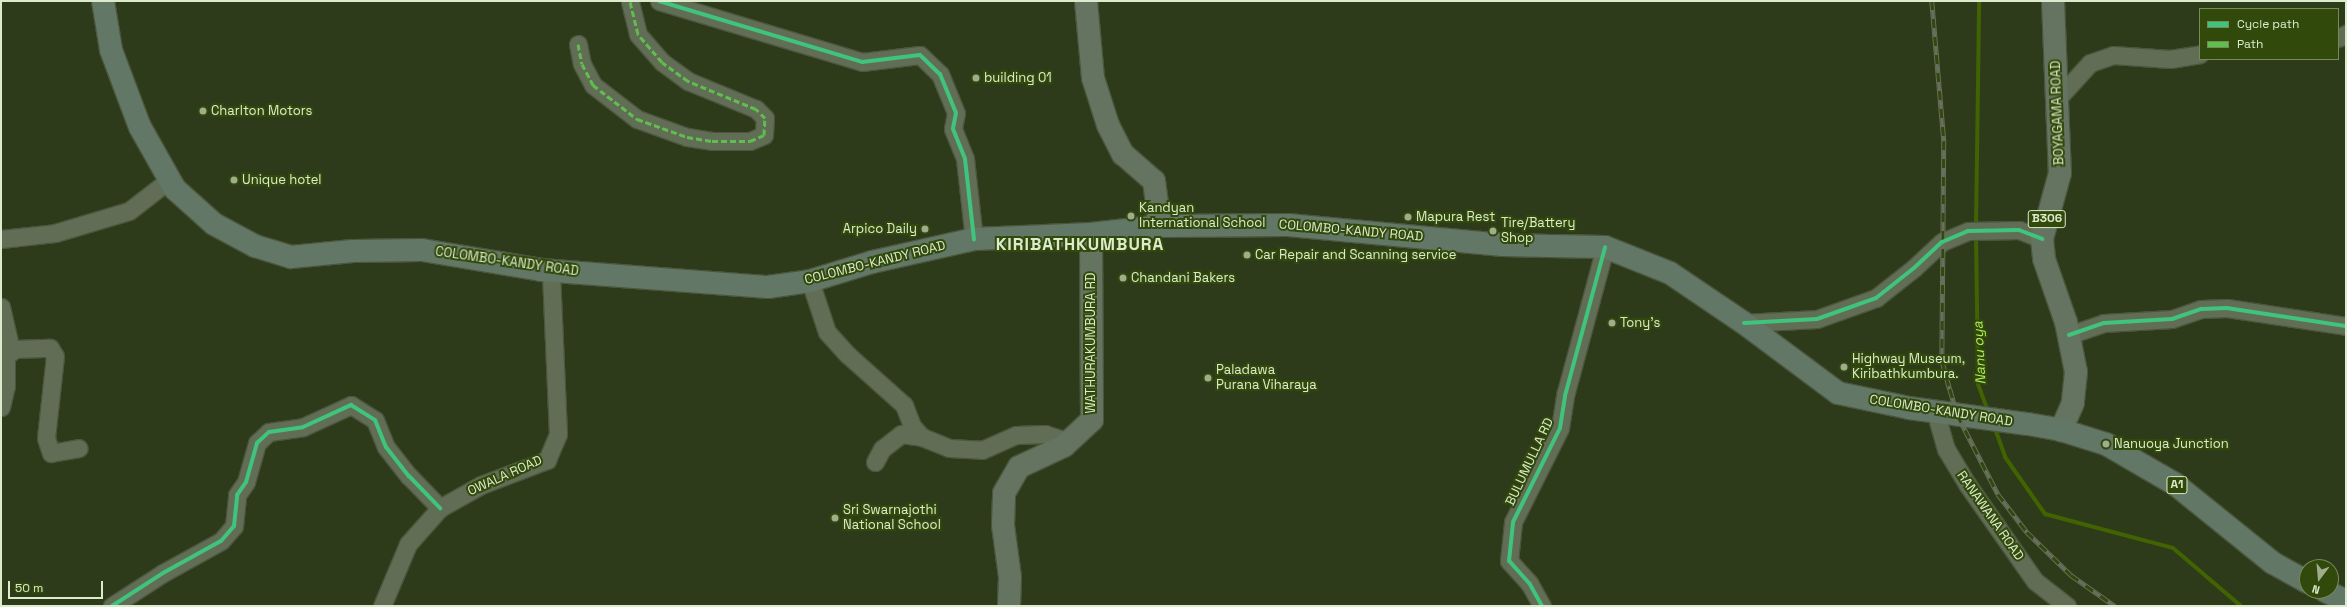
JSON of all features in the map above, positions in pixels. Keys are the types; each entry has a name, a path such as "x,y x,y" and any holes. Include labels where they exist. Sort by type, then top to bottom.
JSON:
{"highway":[{"name":"COLOMBO-KANDY ROAD","path":"103,1 111,50 140,127 175,189 214,224 255,246 291,257 353,251 422,250 551,271 768,288 810,280 872,262 974,239 1091,234 1160,226 1288,225 1503,245 1605,247 1670,273 1744,323 1838,393 1888,405 2028,424 2061,430 2106,444 2175,484 2273,563 2299,578"}],"main road":[{"path":"1086,1 1093,78 1108,125 1123,154 1154,181 1160,226"},
{"name":"BOYAGAMA ROAD","path":"2053,1 2059,97 2060,173 2042,239 2044,259 2069,335 2076,372 2076,393 2061,430"},
{"name":"WATHURAKUMBURA RD","path":"1009,606 1010,577 1003,525 1004,493 1019,467 1061,447 1092,420 1091,234"}],"street":[{"path":"578,44 582,64 593,85 637,120 687,137 712,141 750,141 764,135 765,118 756,109 688,80 662,62 638,34 630,1"},
{"path":"659,1 862,62 920,55 940,74 956,113 953,129 965,159 974,239"},
{"path":"2059,97 2090,63 2113,55 2170,59 2199,54"},
{"path":"1,239 55,233 129,211 169,180"},
{"path":"1744,323 1817,319 1876,298 1914,268 1942,242 1968,231 2019,230 2042,239"},
{"name":"BULUMULLA RD","path":"1542,606 1529,583 1509,561 1513,522 1560,428 1566,392 1605,247"},
{"name":"OWALA ROAD","path":"382,606 408,544 440,508 481,485 547,460 558,434 551,271"},
{"path":"810,280 827,332 848,355 904,405 917,431 949,448 982,450 1016,435 1045,434 1061,447"},
{"path":"1,307 10,346 15,349 50,348 55,356 46,438 51,453 79,448"},
{"path":"2069,335 2104,323 2172,320 2201,309 2227,308 2346,326"},
{"path":"1,407 6,386 6,356 15,349"},
{"path":"112,606 163,573 221,542 234,526 237,495 246,482 257,443 269,432 303,427 351,405 374,420 386,447 409,476 440,508"},
{"name":"RANAWANA ROAD","path":"1935,411 1946,449 1967,484 2035,581 2067,606"},
{"path":"875,462 882,450 901,434 917,431"}],"waterway":[{"name":"Nanu oya","path":"1976,226 1979,1"},
{"name":"Nanu oya","path":"1976,235 1978,384 1988,412"},
{"name":"Nanu oya","path":"1994,426 2005,457 2045,514 2173,548 2241,606"}],"railway":[{"path":"1932,1 1944,141 1942,360 1957,414 1998,494 2027,532 2071,575 2115,606"}],"marked path":[{"path":"578,44 582,64 593,85 637,119 687,137 712,141 750,141 764,135 765,118 756,109 688,81 662,62 638,34 630,1"}],"cycle path":[{"path":"659,1 862,62 920,55 940,74 956,113 953,129 965,159 974,239"},
{"path":"1744,323 1817,319 1876,298 1914,268 1942,242 1968,231 2019,230 2042,239"},
{"path":"1542,606 1529,583 1509,561 1513,522 1560,428 1566,392 1605,247"},
{"path":"2069,335 2104,323 2172,319 2201,309 2227,308 2346,326"},
{"path":"112,606 163,573 221,541 234,526 237,495 246,482 257,443 269,432 303,427 351,405 375,420 386,447 409,476 440,508"}],"place":[{"name":"building 01","path":"976,78"},
{"name":"Charlton Motors","path":"203,111"},
{"name":"Unique hotel","path":"234,180"},
{"name":"Kandyan International School","path":"1131,216"},
{"name":"Mapura Rest","path":"1408,217"},
{"name":"Arpico Daily","path":"925,229"},
{"name":"Tire/Battery Shop","path":"1493,231"},
{"name":"Car Repair and Scanning service","path":"1247,255"},
{"name":"Chandani Bakers","path":"1123,278"},
{"name":"Tony's","path":"1612,323"},
{"name":"Highway Museum, Kiribathkumbura.","path":"1844,367"},
{"name":"Paladawa Purana Viharaya","path":"1208,378"},
{"name":"Nanuoya Junction","path":"2106,444"},
{"name":"Sri Swarnajothi National School","path":"835,518"}],"district":[{"name":"KIRIBATHKUMBURA","path":"1080,245"}]}
